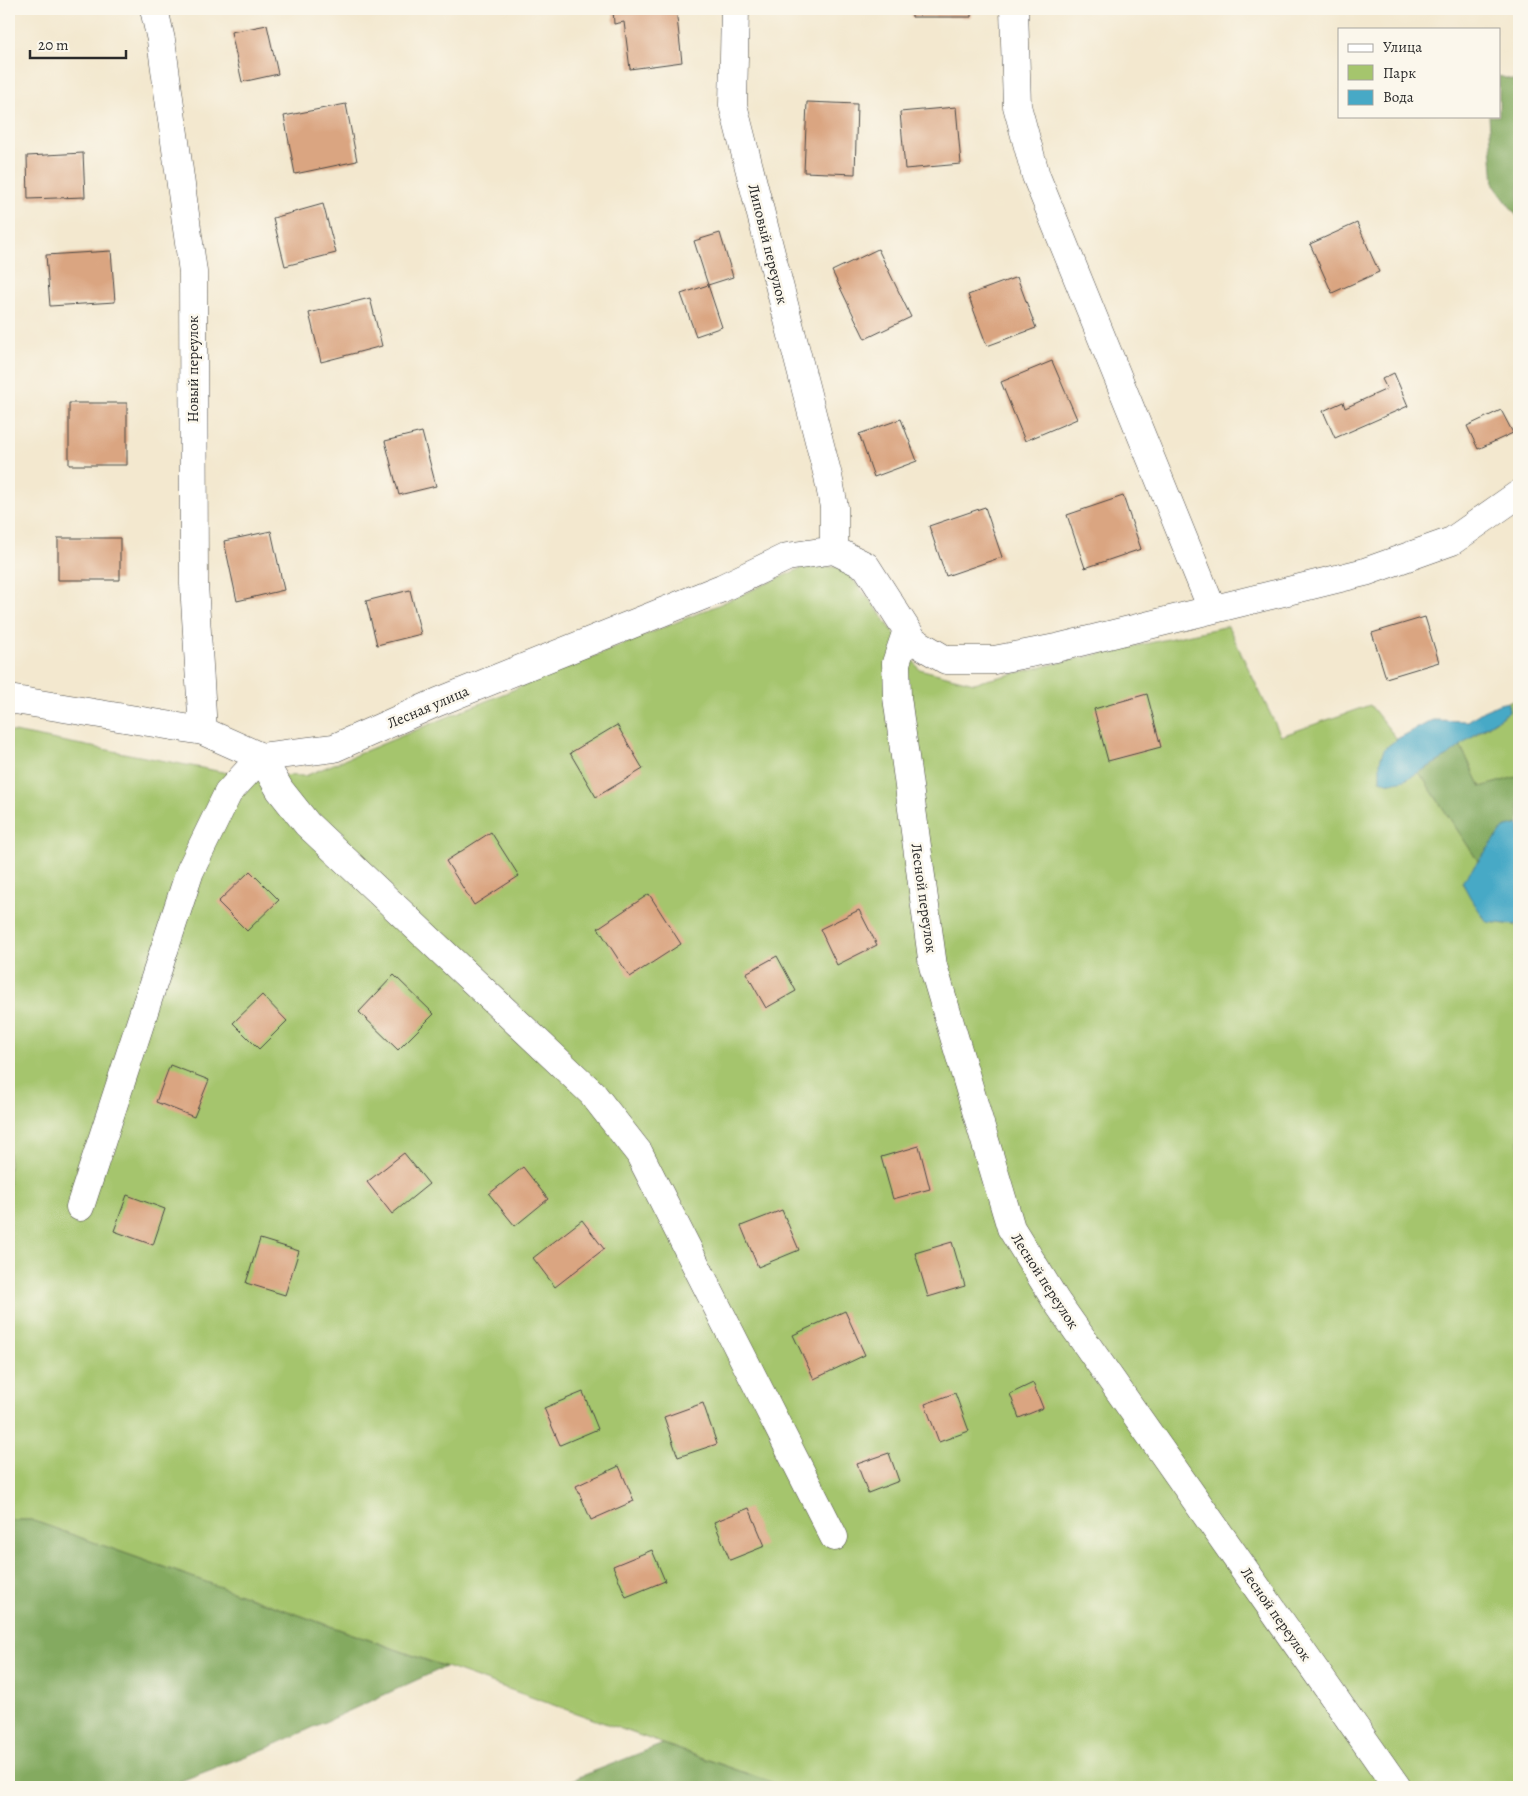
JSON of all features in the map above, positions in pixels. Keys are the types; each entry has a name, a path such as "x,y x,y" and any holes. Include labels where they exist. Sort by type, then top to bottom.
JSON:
{"street":[{"name":"Новый переулок","path":"154,9 161,40 193,272 194,584 203,731"},
{"name":"Липовый переулок","path":"735,9 733,105 828,476 834,507 834,550"},
{"path":"1014,9 1017,106 1036,176 1212,609"},
{"path":"834,550 866,566 914,641 946,660 994,660 1056,648 1365,572 1452,540 1519,494"},
{"name":"Лесная улица","path":"261,757 334,748 438,702 722,588 787,557 834,550"},
{"name":"Лесной переулок","path":"907,630 896,663 897,697 933,966 1011,1228 1056,1301 1397,1787"},
{"path":"9,699 203,731 261,757 280,790 307,824 592,1093 639,1153 834,1537"},
{"path":"80,1207 190,871 228,793 261,757"}],"green space":[{"path":"1500,76 1519,82 1519,219 1494,185 1489,118 1500,118"},
{"path":"804,567 842,567 874,605 919,669 974,683 1228,626 1281,736 1370,705 1397,739 1478,861 1462,883 1487,922 1516,925 1519,930 1519,1787 785,1787 31,1520 9,1520 9,731 233,774 305,776 718,605"},
{"path":"1519,697 1519,776 1481,787 1460,745 1509,712 1508,702"},
{"path":"1460,745 1481,787 1519,776 1519,824 1504,828 1478,861 1419,772 1448,756"},
{"path":"9,1520 31,1520 445,1667 270,1747 165,1787 9,1787"},
{"path":"663,1744 785,1787 554,1787"}],"water":[{"path":"1508,702 1509,712 1478,732 1448,756 1405,780 1391,783 1380,780 1380,761 1384,749 1397,739 1433,720 1468,721 1483,711"},
{"path":"1519,824 1519,922 1516,925 1487,922 1462,882 1504,828"}],"building":[{"path":"613,9 676,9 682,62 630,69 624,22 614,24"},
{"path":"912,9 971,9 971,17 912,17"},
{"path":"267,25 278,74 242,82 231,32"},
{"path":"807,102 857,104 855,174 804,172"},
{"path":"346,104 357,161 295,174 284,116"},
{"path":"956,107 961,164 905,169 900,112"},
{"path":"83,153 85,197 28,199 27,156"},
{"path":"323,204 336,253 285,266 273,218"},
{"path":"1357,223 1379,272 1332,293 1310,244"},
{"path":"720,233 733,277 708,285 694,241"},
{"path":"878,249 911,317 865,339 832,271"},
{"path":"111,251 115,302 50,306 46,255"},
{"path":"1017,277 1036,328 987,346 968,295"},
{"path":"708,285 722,327 696,336 681,294"},
{"path":"370,298 382,346 321,362 309,313"},
{"path":"1052,361 1077,419 1025,441 1001,382"},
{"path":"1394,373 1408,406 1335,438 1323,411 1343,402 1345,408 1387,389 1382,379"},
{"path":"69,403 127,403 127,465 69,465"},
{"path":"1501,410 1513,433 1478,449 1467,426"},
{"path":"901,419 917,461 874,477 859,434"},
{"path":"422,432 436,486 399,495 385,441"},
{"path":"1123,496 1141,549 1085,568 1067,515"},
{"path":"985,507 1002,557 946,576 929,526"},
{"path":"271,531 284,590 237,601 224,541"},
{"path":"58,538 120,538 120,580 58,580"},
{"path":"410,590 421,634 377,645 366,601"},
{"path":"1425,617 1439,662 1386,678 1372,633"},
{"path":"1147,694 1161,747 1108,761 1094,709"},
{"path":"617,725 643,769 596,797 570,753"},
{"path":"491,832 519,876 474,905 446,861"},
{"path":"250,871 279,900 247,931 218,902"},
{"path":"649,894 681,944 630,977 598,928"},
{"path":"859,910 877,945 837,965 820,929"},
{"path":"777,956 796,991 766,1008 746,973"},
{"path":"394,975 434,1014 398,1050 359,1012"},
{"path":"262,995 287,1021 259,1049 233,1023"},
{"path":"170,1065 209,1080 194,1117 156,1102"},
{"path":"919,1146 930,1189 893,1199 881,1157"},
{"path":"404,1153 429,1184 392,1214 367,1182"},
{"path":"523,1167 548,1199 515,1226 489,1194"},
{"path":"127,1195 165,1209 153,1245 114,1231"},
{"path":"782,1210 799,1250 758,1267 741,1226"},
{"path":"582,1220 604,1249 555,1287 533,1258"},
{"path":"260,1239 299,1251 285,1295 246,1283"},
{"path":"952,1242 965,1286 928,1297 915,1253"},
{"path":"845,1311 865,1355 814,1379 793,1335"},
{"path":"1033,1383 1043,1408 1019,1418 1010,1394"},
{"path":"583,1392 598,1429 560,1445 544,1408"},
{"path":"955,1393 969,1431 939,1442 925,1404"},
{"path":"703,1403 717,1444 678,1457 664,1417"},
{"path":"889,1453 899,1481 868,1493 857,1464"},
{"path":"619,1466 634,1501 591,1520 576,1486"},
{"path":"749,1508 765,1546 730,1560 714,1522"},
{"path":"652,1550 665,1581 626,1597 613,1566"}]}
